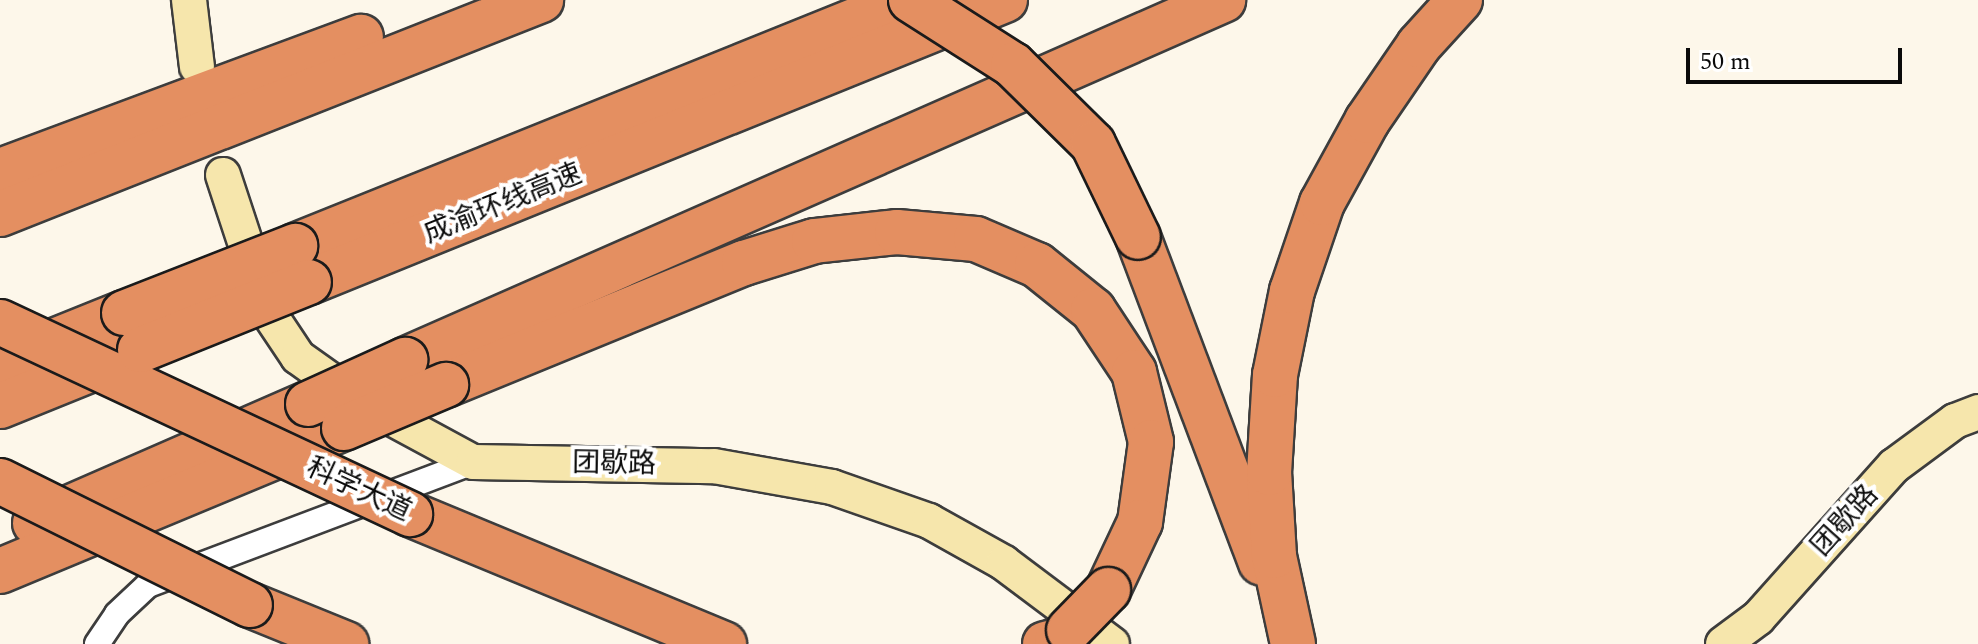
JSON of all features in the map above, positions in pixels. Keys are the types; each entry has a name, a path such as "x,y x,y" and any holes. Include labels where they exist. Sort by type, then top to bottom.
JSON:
{"highway":[{"path":"0,171 460,0"},
{"path":"0,214 541,0"},
{"path":"909,0 1013,65 1093,144 1138,237 1293,644"},
{"name":"成渝环线高速","path":"302,264 909,0"},
{"name":"成渝环线高速","path":"0,406 132,332 302,264 1005,0"},
{"path":"0,539 1223,0"},
{"path":"1293,644 1274,556 1269,473 1275,375 1292,291 1322,203 1367,121 1419,45 1460,0"},
{"path":"0,571 744,263 814,241 897,232 976,239 1037,265 1093,310 1134,372 1151,442 1140,522 1108,590 1057,637"},
{"name":"科学大道","path":"0,322 410,514 708,639 749,644"},
{"name":"成渝环线高速","path":"0,363 132,332"},
{"path":"0,481 250,605 346,644"}],"street":[{"path":"189,0 197,67"},
{"name":"团歇路","path":"223,175 268,312 298,357 360,401 473,462 714,466 832,487 929,521 1004,563 1112,644"},
{"name":"团歇路","path":"1723,644 1758,618 1894,466 1955,421 1978,412"},
{"path":"97,644 117,614 148,585 473,462"}]}
